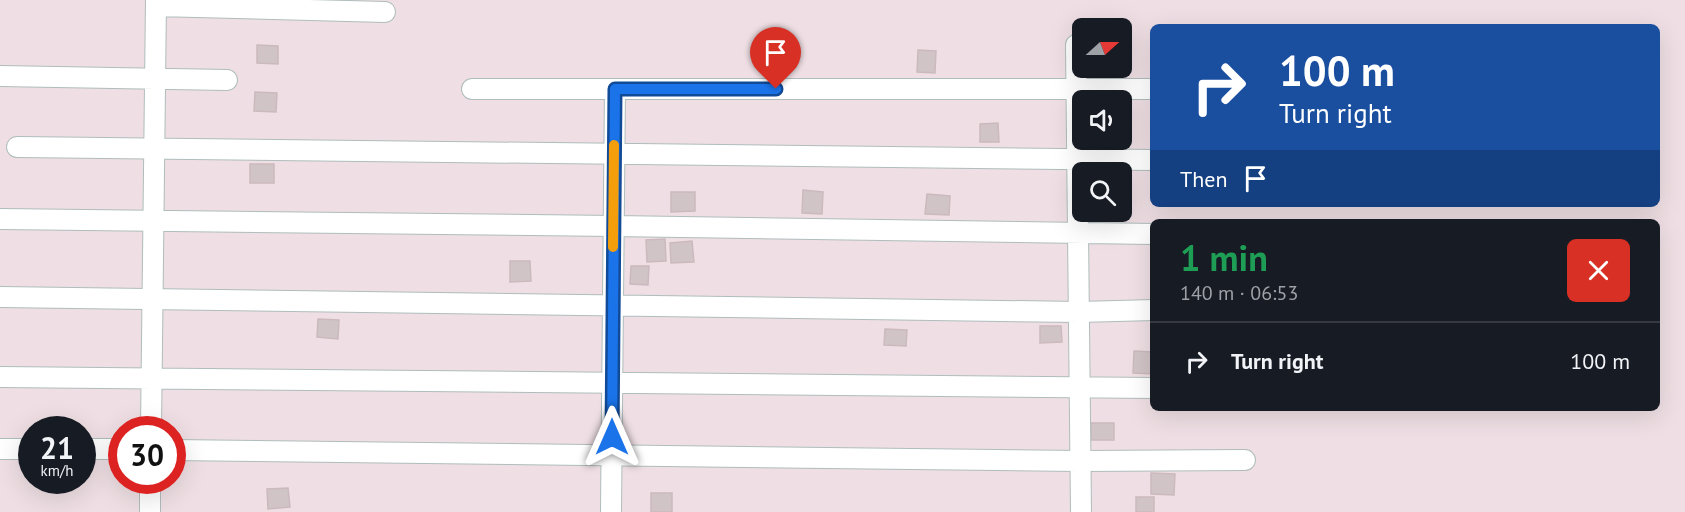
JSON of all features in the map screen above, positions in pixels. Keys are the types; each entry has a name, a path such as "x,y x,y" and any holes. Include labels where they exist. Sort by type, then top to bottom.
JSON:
{"street":[{"path":"151,416 156,3 384,12"},
{"path":"0,76 227,80"},
{"path":"1076,78 1081,512"},
{"path":"472,89 1150,89"},
{"path":"611,512 615,89"},
{"path":"17,147 1150,160"},
{"path":"0,219 1150,234"},
{"path":"0,297 1079,312 1150,310"},
{"path":"0,377 612,381 1150,388"},
{"path":"0,449 18,449"},
{"path":"186,450 1080,461 1245,460"},
{"path":"150,494 150,512"}],"building":[{"path":"257,45 278,46 278,64 257,63"},
{"path":"918,50 936,51 935,73 917,72"},
{"path":"255,92 277,93 276,112 254,111"},
{"path":"998,123 999,142 980,142 980,124"},
{"path":"250,164 274,164 274,183 250,183"},
{"path":"803,190 823,192 822,214 802,213"},
{"path":"671,192 695,192 695,211 671,212"},
{"path":"927,194 950,196 949,215 925,214"},
{"path":"665,239 666,261 647,262 646,240"},
{"path":"692,241 694,262 671,263 670,243"},
{"path":"510,261 530,261 531,281 510,282"},
{"path":"631,266 649,266 648,285 630,284"},
{"path":"318,319 339,320 338,339 317,337"},
{"path":"1040,326 1061,326 1062,342 1040,343"},
{"path":"885,329 907,330 906,346 884,345"},
{"path":"1134,351 1150,352 1150,374 1133,373"},
{"path":"1091,423 1114,423 1114,440 1091,440"},
{"path":"1151,473 1175,474 1174,495 1151,494"},
{"path":"288,488 290,507 268,509 267,489"},
{"path":"651,493 672,493 672,512 651,512"},
{"path":"1136,497 1154,497 1154,512 1136,512"}],"slow traffic":[{"path":"613,247 614,145"}],"route":[{"path":"612,437 615,89 776,89"}]}
